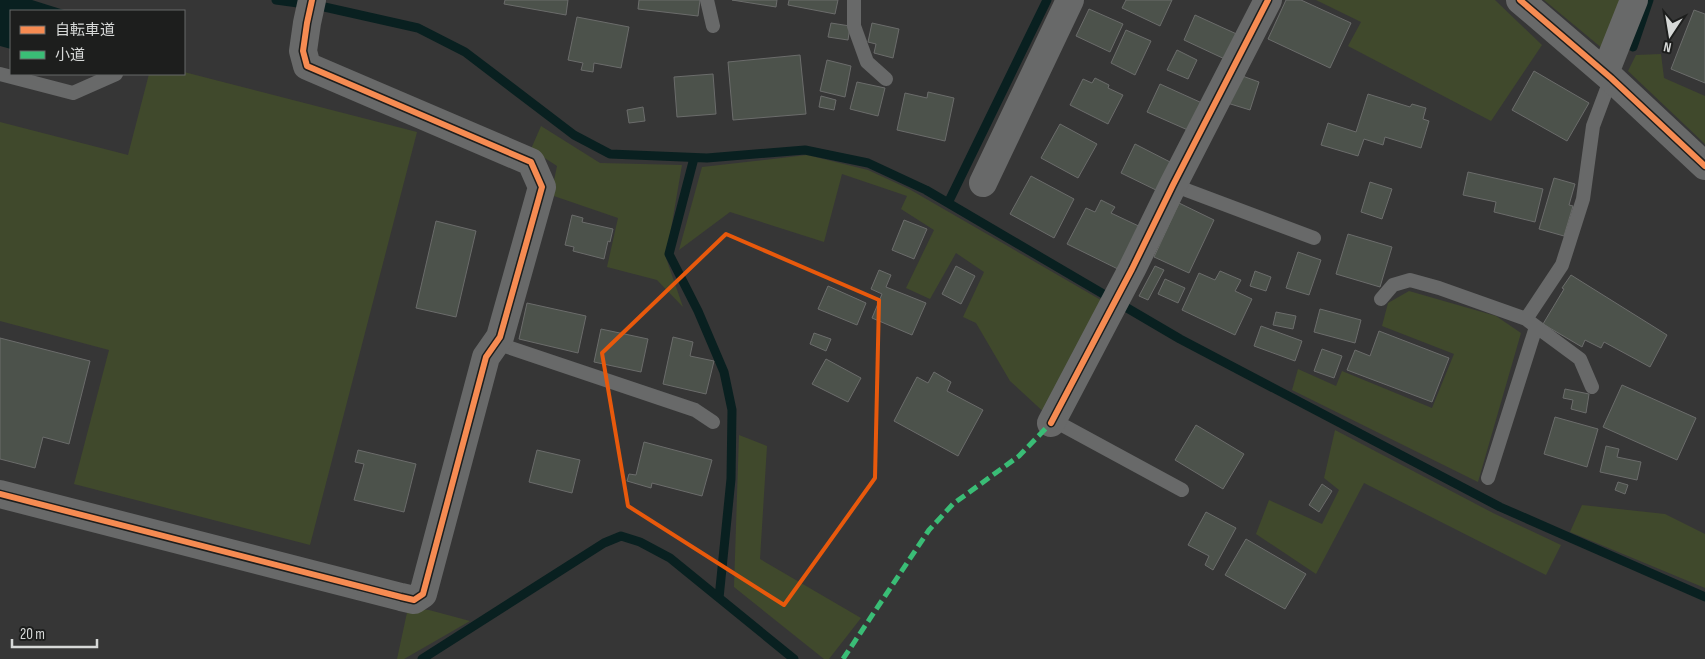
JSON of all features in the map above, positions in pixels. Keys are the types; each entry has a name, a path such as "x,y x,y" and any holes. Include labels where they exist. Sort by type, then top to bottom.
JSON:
{"street":[{"path":"983,183 1070,0"},
{"path":"1052,422 1268,0"},
{"path":"1520,0 1608,76 1705,166"},
{"path":"1608,76 1634,0"},
{"path":"0,494 414,600 423,594 486,357 500,337 542,187 531,162 307,66 303,51 310,12"}],"lane":[{"path":"707,0 713,26"},
{"path":"854,0 854,26 867,62 886,79"},
{"path":"0,74 74,93 114,75"},
{"path":"1488,478 1531,323 1562,266 1583,199 1593,126 1608,76"},
{"path":"1172,185 1314,238"},
{"path":"1381,299 1394,285 1410,280 1439,288 1531,323 1580,359 1592,388"},
{"path":"496,343 695,410 713,422"},
{"path":"1052,422 1182,490"}],"highlighted area":[{"path":"726,234 879,300 875,478 784,605 628,506 602,353"}],"green space":[{"path":"1316,0 1495,0 1542,45 1491,121 1348,46 1361,22"},
{"path":"1544,0 1620,0 1603,49"},
{"path":"1661,54 1664,78 1705,96 1705,144 1628,71 1636,55"},
{"path":"185,72 417,132 310,545 74,484 109,350 0,321 0,122 128,155 149,75 185,75"},
{"path":"541,126 600,163 682,165 666,258 683,307 657,280 607,267 618,218 551,195 557,166 531,149"},
{"path":"807,155 868,170 909,189 1106,303 1048,416 1010,381 976,323 963,317 984,272 956,253 930,299 906,288 934,230 901,209 907,196 842,174 824,242 730,212 679,250 702,167"},
{"path":"1409,291 1496,316 1521,333 1478,482 1292,390 1298,369 1336,386 1342,371 1432,408 1454,354 1382,326 1388,303"},
{"path":"1335,430 1493,513 1561,545 1546,575 1364,483 1316,574 1256,534 1269,500 1322,524 1339,490 1324,478"},
{"path":"739,435 767,446 760,559 861,618 829,659 824,659 734,587"},
{"path":"1582,505 1665,514 1705,534 1705,588 1570,532"},
{"path":"408,608 429,610 470,621 404,659 397,659"}],"water":[{"path":"0,0 32,0 64,10 10,10 10,49 0,46"}],"building":[{"path":"505,0 568,0 566,15 504,4"},
{"path":"639,0 700,0 698,16 638,9"},
{"path":"732,0 777,0 776,7"},
{"path":"789,0 838,0 835,14 788,5"},
{"path":"1126,0 1172,0 1160,26 1122,8"},
{"path":"1286,0 1301,0 1351,23 1330,68 1268,39"},
{"path":"1089,9 1123,24 1110,52 1076,36"},
{"path":"1694,10 1705,14 1705,83 1671,69"},
{"path":"1195,15 1241,36 1229,61 1184,40"},
{"path":"577,17 629,27 621,68 594,63 593,72 581,70 583,63 568,60"},
{"path":"831,23 850,26 848,40 828,37"},
{"path":"872,23 899,29 893,58 874,53 876,44 868,42"},
{"path":"1126,30 1151,41 1135,75 1111,63"},
{"path":"1177,50 1197,60 1188,79 1167,70"},
{"path":"800,55 806,114 733,120 728,62"},
{"path":"827,60 851,66 845,97 820,91"},
{"path":"1534,71 1589,103 1567,141 1512,110"},
{"path":"713,74 716,114 677,117 674,77"},
{"path":"1237,74 1259,82 1250,110 1224,102"},
{"path":"1095,78 1109,85 1108,88 1123,95 1108,124 1070,105 1083,79 1092,83"},
{"path":"857,82 885,88 878,116 850,109"},
{"path":"1160,84 1202,103 1190,131 1147,112"},
{"path":"928,92 954,98 945,141 897,130 905,93 927,98"},
{"path":"1368,94 1410,107 1412,104 1426,108 1423,119 1429,121 1421,148 1385,137 1383,145 1364,139 1358,156 1321,145 1328,123 1356,132"},
{"path":"821,96 836,100 834,110 819,107"},
{"path":"643,107 645,121 629,123 627,110"},
{"path":"1060,124 1097,144 1078,178 1041,158"},
{"path":"1135,144 1174,164 1160,192 1121,173"},
{"path":"1468,172 1543,189 1535,222 1494,212 1496,202 1463,195"},
{"path":"1031,176 1074,199 1054,238 1010,214"},
{"path":"1554,178 1575,184 1569,205 1573,206 1564,236 1539,229"},
{"path":"1370,182 1392,189 1382,219 1361,212"},
{"path":"1101,200 1115,207 1111,213 1145,229 1124,272 1067,244 1086,208 1095,212"},
{"path":"1179,203 1214,220 1189,273 1154,257"},
{"path":"572,215 583,218 582,222 613,229 604,259 573,251 574,247 565,245"},
{"path":"904,220 927,229 914,259 892,250"},
{"path":"436,221 476,231 456,317 416,308"},
{"path":"1348,234 1392,247 1380,287 1336,274"},
{"path":"1298,252 1321,260 1309,295 1286,288"},
{"path":"956,266 975,276 961,304 942,294"},
{"path":"1155,266 1164,270 1148,300 1139,296"},
{"path":"879,270 891,275 886,287 926,303 912,335 872,318 882,294 871,289"},
{"path":"1220,271 1241,280 1235,291 1252,299 1235,335 1182,310 1199,273 1215,280"},
{"path":"1255,271 1271,277 1266,291 1250,286"},
{"path":"1571,275 1667,335 1650,367 1604,342 1601,348 1585,340 1582,347 1543,324"},
{"path":"1165,279 1185,288 1178,303 1158,294"},
{"path":"828,286 866,303 857,325 818,309"},
{"path":"527,303 586,316 578,353 519,339"},
{"path":"1320,309 1361,320 1355,343 1314,332"},
{"path":"1276,312 1296,316 1293,329 1273,325"},
{"path":"1261,326 1302,341 1295,361 1254,346"},
{"path":"601,329 648,339 641,372 594,362"},
{"path":"1379,331 1449,358 1432,402 1347,370 1355,350 1370,356"},
{"path":"814,333 831,339 826,351 810,344"},
{"path":"673,337 693,342 690,356 714,361 706,394 663,384"},
{"path":"0,338 90,361 69,444 43,437 35,468 0,459"},
{"path":"1322,349 1342,356 1334,378 1314,371"},
{"path":"826,359 861,378 848,402 812,384"},
{"path":"934,372 951,382 947,391 983,410 958,456 894,421 917,377 928,383"},
{"path":"1622,385 1696,418 1677,460 1603,427"},
{"path":"1565,389 1589,394 1586,413 1571,409 1573,400 1563,398"},
{"path":"1555,417 1598,429 1587,467 1544,454"},
{"path":"1196,425 1244,454 1223,489 1175,460"},
{"path":"644,442 712,460 702,496 652,483 651,488 627,481 629,474 636,475"},
{"path":"1606,446 1619,449 1617,457 1641,462 1637,480 1600,472"},
{"path":"358,450 416,464 404,512 354,500 364,464 355,462"},
{"path":"537,450 580,460 572,493 529,482"},
{"path":"1618,482 1628,485 1625,494 1615,490"},
{"path":"1322,484 1332,491 1319,512 1309,505"},
{"path":"1206,512 1236,528 1213,570 1205,565 1209,556 1188,545"},
{"path":"1246,539 1306,574 1285,609 1225,575"}],"waterway":[{"path":"276,0 320,6 418,28 465,52 574,135 610,154 707,158 805,150 868,163 926,190 1180,339 1500,507 1705,597"},
{"path":"948,203 1047,0"},
{"path":"1633,47 1649,0"},
{"path":"694,158 669,254 698,311 724,372 732,410 731,479 719,598"},
{"path":"422,659 604,543 621,536 640,542 670,558 794,659"}],"marked path":[{"path":"843,659 929,530 953,504 1019,456 1051,423"}],"cycle path":[{"path":"0,494 401,597 414,600 423,594 486,357 500,337 542,187 531,162 307,66 303,51 312,0"},
{"path":"1051,423 1132,269 1268,0"},
{"path":"1520,0 1611,78 1705,166"}]}
